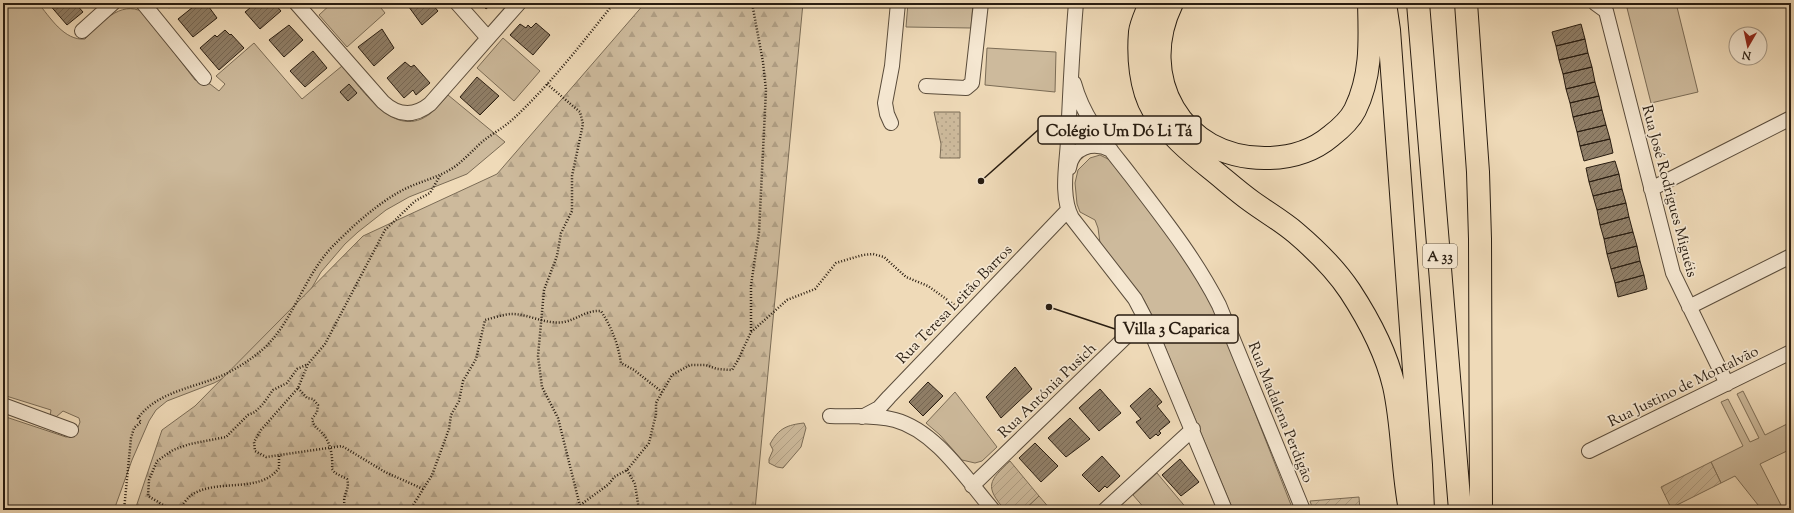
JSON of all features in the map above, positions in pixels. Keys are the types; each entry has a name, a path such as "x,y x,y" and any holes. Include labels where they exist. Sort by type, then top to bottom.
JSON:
{"highway":[{"path":"1150,3 1140,30 1140,68 1152,109 1172,135 1196,157 1251,201 1295,232 1331,267 1349,290 1367,319 1384,356 1393,385 1399,415 1405,484 1410,510"},
{"path":"1172,3 1165,17 1159,42 1159,63 1162,81 1168,100 1181,121 1200,138 1225,152 1255,158 1282,158 1308,151 1326,140 1342,127 1355,110 1368,73 1370,44 1368,3"},
{"name":"A 33","path":"1385,3 1389,30 1413,344 1423,510"},
{"name":"A 33","path":"1418,3 1460,510"},
{"path":"1466,3 1478,172 1480,224 1480,510"}],"street":[{"path":"82,31 113,3"},
{"path":"143,3 204,78"},
{"path":"296,3 390,109 407,114 416,113 430,104 520,3"},
{"path":"457,3 488,38"},
{"path":"891,122 887,114 885,103 892,66 898,3"},
{"path":"926,86 966,88 972,83 981,3"},
{"name":"Rua Madalena Perdigão","path":"1076,3 1071,61 1066,181 1068,210 1072,218 1135,300 1146,320 1193,429 1225,510"},
{"name":"Rua José Rodrigues Miguéis","path":"1595,3 1606,11 1673,273 1727,384"},
{"name":"Rua Madalena Perdigão","path":"1071,61 1079,101 1096,131 1190,254 1205,277 1219,305 1303,510"},
{"path":"1651,189 1791,118"},
{"path":"1066,181 1069,164 1075,154 1082,148 1092,145 1102,145 1111,150"},
{"name":"Rua Teresa Leitão Barros","path":"862,417 879,408 1068,210"},
{"path":"1689,308 1791,256"},
{"name":"Rua Antónia Pusich","path":"972,486 1137,326 1146,320"},
{"name":"Rua Justino de Montalvão","path":"1589,451 1791,352"},
{"path":"3,405 71,430"},
{"path":"830,416 894,420 910,426 924,434 935,443 993,510"},
{"path":"1105,510 1193,429"}],"path":[{"path":"124,510 131,438 134,428 141,422 138,418 144,410 150,404 162,398 220,376 239,367 262,350 275,335 311,274 334,245 378,207 401,191 425,182 456,166 484,140 510,121 537,96 614,3"},
{"path":"751,332 751,285 758,232 766,90 764,62 752,3"},
{"path":"547,84 580,112 583,124 572,176 572,210 561,233 557,256 544,290 538,356 542,387 558,418 581,510"},
{"path":"423,489 385,472 342,446 266,457 255,451 254,442 261,430 298,388 308,364 325,344 384,230 416,201 430,193 442,174"},
{"path":"566,510 579,506 609,484 614,477 627,470 649,443 656,414 656,403 672,375 690,365 706,364 717,369 732,370 751,332 787,300 815,290 836,263 863,255 873,254 884,257 906,277 928,286 943,295 966,316"},
{"path":"410,510 432,475 449,429 451,415 459,401 463,381 476,359 485,320 512,314 540,321 562,322 581,317 590,311 601,312 611,326 619,347 621,363 634,370 662,392"},
{"path":"279,456 279,468 273,476 264,480 209,489 191,496 180,508 165,506 148,496 148,480 157,461 179,448 226,436 248,415 255,412 273,390 287,383 297,369 308,364"},
{"path":"298,388 307,398 313,399 318,405 317,412 312,419 314,428 323,434 329,447 333,459 332,469 335,473 347,480 348,484 343,500 346,510"},
{"path":"627,470 635,484 639,510"}],"green space":[{"path":"3,3 38,3 58,27 70,36 77,39 85,39 104,20 119,11 135,9 143,12 195,80 210,84 219,91 225,84 216,76 254,43 302,99 342,66 360,88 381,109 393,117 405,121 418,120 431,113 448,95 505,142 467,174 409,197 386,210 358,232 345,244 321,272 303,303 249,365 214,383 167,401 156,410 149,421 132,460 114,510 3,510 3,416 66,437 74,434 80,422 79,418 63,411 56,417 50,416 51,410 3,395"},
{"path":"332,3 377,3 385,13 347,47 319,15"},
{"path":"645,3 803,3 755,510 135,510 162,430 195,406 363,236 497,174"},
{"path":"908,3 973,3 971,28 906,27"},
{"path":"1646,3 1676,3 1698,92 1651,103 1627,8"},
{"path":"503,38 540,71 514,101 477,68"},
{"path":"987,48 1056,52 1055,92 985,85"},
{"path":"934,112 960,112 960,158 940,158 941,144"},
{"path":"1100,155 1112,161 1182,253 1212,303 1293,510 1233,510 1153,318 1144,300 1100,243 1098,228 1095,220 1080,212 1077,204 1075,183 1078,170 1090,158"},
{"path":"1743,391 1765,435 1791,422 1791,449 1760,464 1783,509 1781,510 1762,510 1735,476 1721,483 1711,462 1743,446 1721,402 1728,399 1750,442 1759,438 1737,394"},
{"path":"955,392 997,447 982,461 975,463 962,460 940,435 926,423"},
{"path":"804,423 806,428 801,447 783,468 769,463 773,450 770,444 777,434 788,426"},
{"path":"1010,461 1039,496 1024,510 1005,510 998,502 992,489 992,484 997,474"},
{"path":"1711,462 1721,483 1671,508 1661,487"},
{"path":"1157,473 1188,510 1146,510 1133,495"},
{"path":"1039,496 1051,510 1024,510"},
{"path":"1359,497 1360,510 1313,510 1310,501"}],"building":[{"path":"48,3 75,3 83,12 67,25"},
{"path":"163,3 175,3 169,8"},
{"path":"198,3 206,3 217,18 193,37 178,19"},
{"path":"256,3 274,3 281,11 260,29 245,12"},
{"path":"406,3 431,3 438,11 422,25"},
{"path":"481,3 493,3 486,9"},
{"path":"536,23 550,35 533,55 510,35 520,24 526,28 528,25 531,28"},
{"path":"1581,24 1585,39 1556,46 1552,32"},
{"path":"289,25 303,40 284,57 269,40"},
{"path":"382,29 394,48 374,66 358,47"},
{"path":"225,30 230,35 231,34 244,48 219,70 200,48 215,35 217,37"},
{"path":"1585,39 1588,53 1559,60 1556,46"},
{"path":"313,51 327,68 305,87 290,71"},
{"path":"1588,53 1592,67 1563,74 1559,60"},
{"path":"405,62 411,67 414,65 430,83 416,95 413,90 404,98 387,78"},
{"path":"1592,67 1595,82 1566,89 1563,74"},
{"path":"477,77 499,96 480,115 460,97"},
{"path":"1595,82 1599,96 1570,103 1566,89"},
{"path":"349,84 357,93 348,101 340,92"},
{"path":"1599,96 1602,110 1573,117 1570,103"},
{"path":"1602,110 1606,125 1577,132 1573,117"},
{"path":"1606,125 1610,139 1580,146 1577,132"},
{"path":"1610,139 1613,153 1584,161 1580,146"},
{"path":"1615,161 1619,174 1589,182 1586,168"},
{"path":"1619,174 1622,189 1593,196 1589,182"},
{"path":"1622,189 1626,203 1597,210 1593,196"},
{"path":"1626,203 1629,217 1600,225 1597,210"},
{"path":"1629,217 1633,232 1604,239 1600,225"},
{"path":"1633,232 1637,246 1607,254 1604,239"},
{"path":"1637,246 1640,261 1611,269 1607,254"},
{"path":"1640,261 1644,275 1615,283 1611,269"},
{"path":"1644,275 1647,289 1618,297 1615,283"},
{"path":"1015,367 1032,389 1001,418 986,397"},
{"path":"928,382 943,396 923,416 909,402"},
{"path":"1150,388 1162,402 1157,406 1170,422 1159,431 1161,433 1158,436 1156,434 1150,439 1136,422 1141,419 1130,406"},
{"path":"1100,389 1121,413 1099,431 1079,408"},
{"path":"1070,418 1090,439 1066,457 1048,438"},
{"path":"1035,443 1058,466 1041,482 1019,458"},
{"path":"1102,456 1120,476 1107,488 1105,486 1099,492 1082,475"},
{"path":"1180,459 1199,482 1181,496 1162,475"}],"place":[{"name":"Colégio Um Dó Li Tá","path":"981,181"},
{"name":"Villa 3 Caparica","path":"1049,307"}]}
